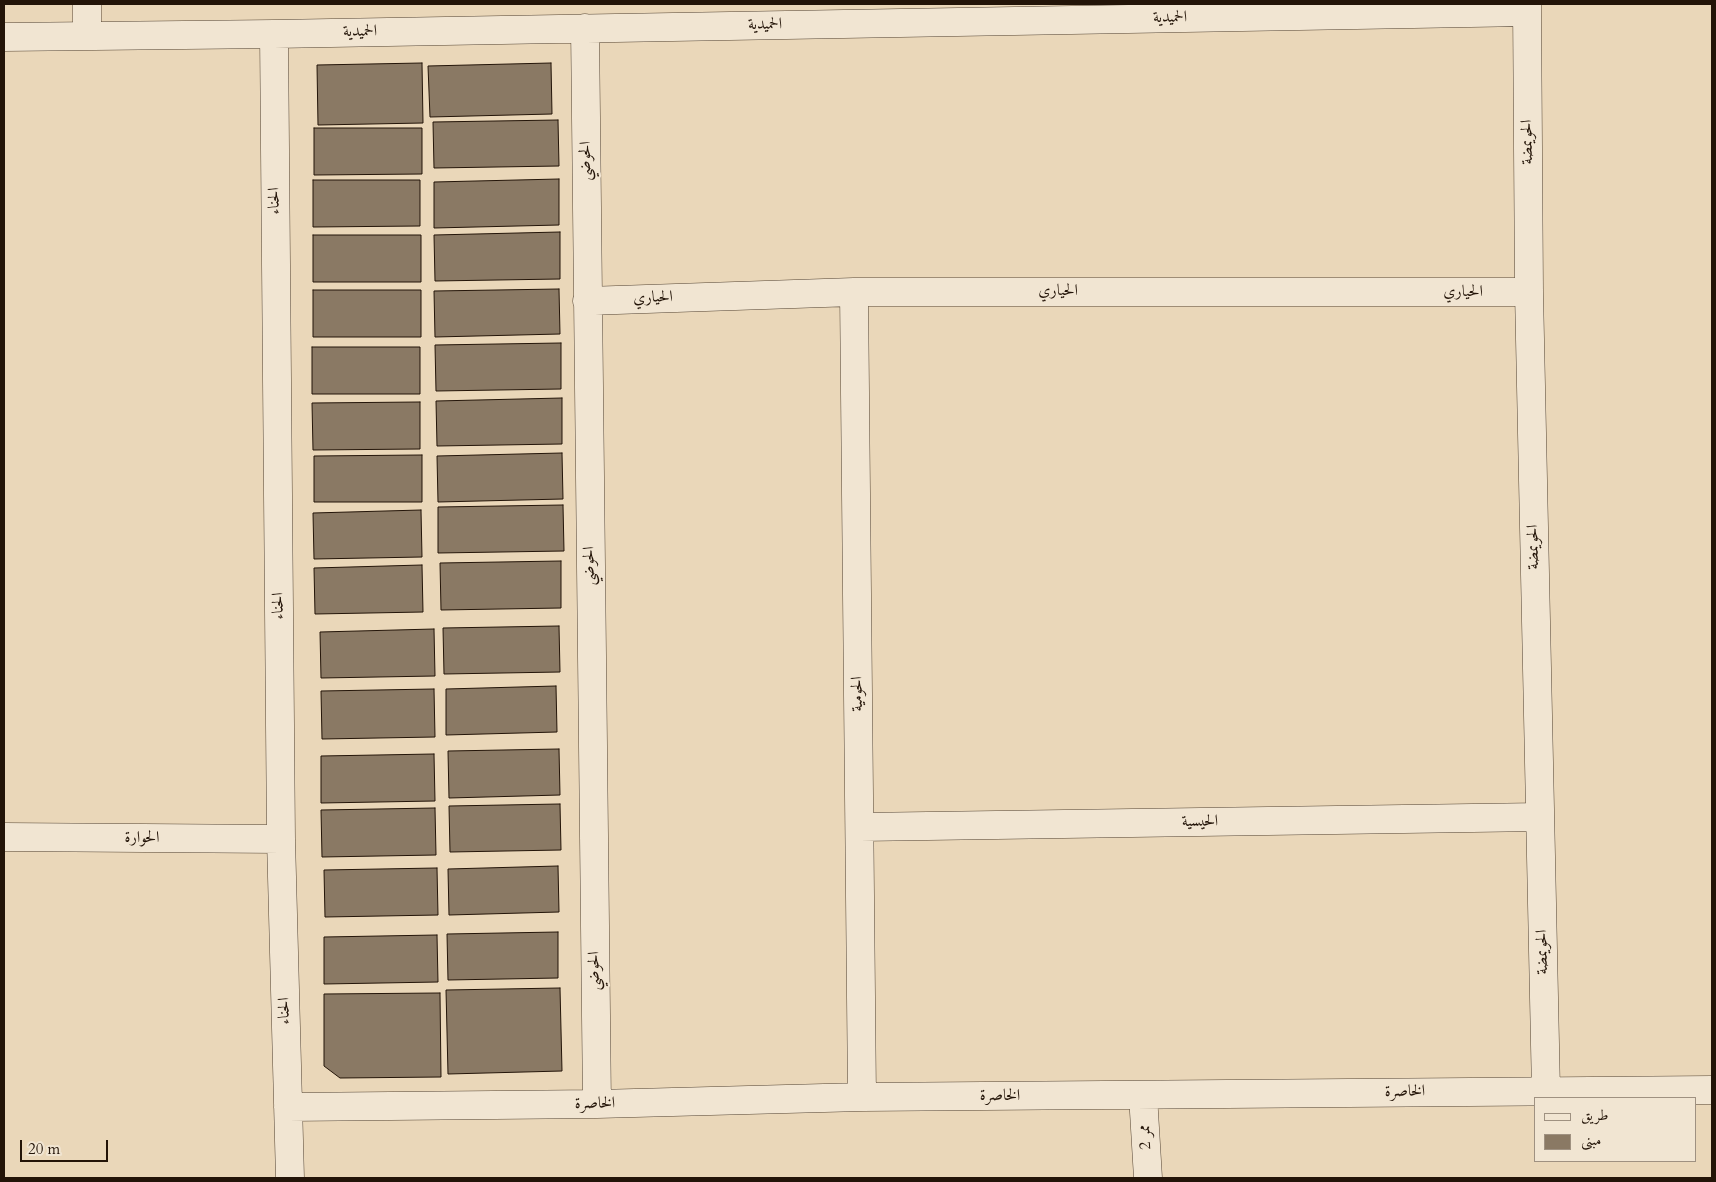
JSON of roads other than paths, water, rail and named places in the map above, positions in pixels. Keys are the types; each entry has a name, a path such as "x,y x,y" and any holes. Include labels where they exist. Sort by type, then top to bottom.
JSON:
{"street":[{"path":"87,4 87,36"},
{"name":"الحميدية","path":"4,37 585,28 959,13 1527,8"},
{"name":"الحويمضة","path":"1527,8 1529,292 1546,1090"},
{"name":"الحوضي","path":"585,28 597,1104"},
{"name":"الحناء","path":"274,34 281,839 290,1178"},
{"name":"الحياري","path":"587,301 854,292 1529,292"},
{"name":"الحومية","path":"854,292 862,1097"},
{"name":"الحيسية","path":"860,827 1540,817"},
{"name":"الحوارة","path":"4,837 281,839"},
{"name":"الخاصرة","path":"288,1107 597,1104 862,1097 1712,1090"},
{"name":"ممر 2","path":"1144,1095 1148,1178"}]}
